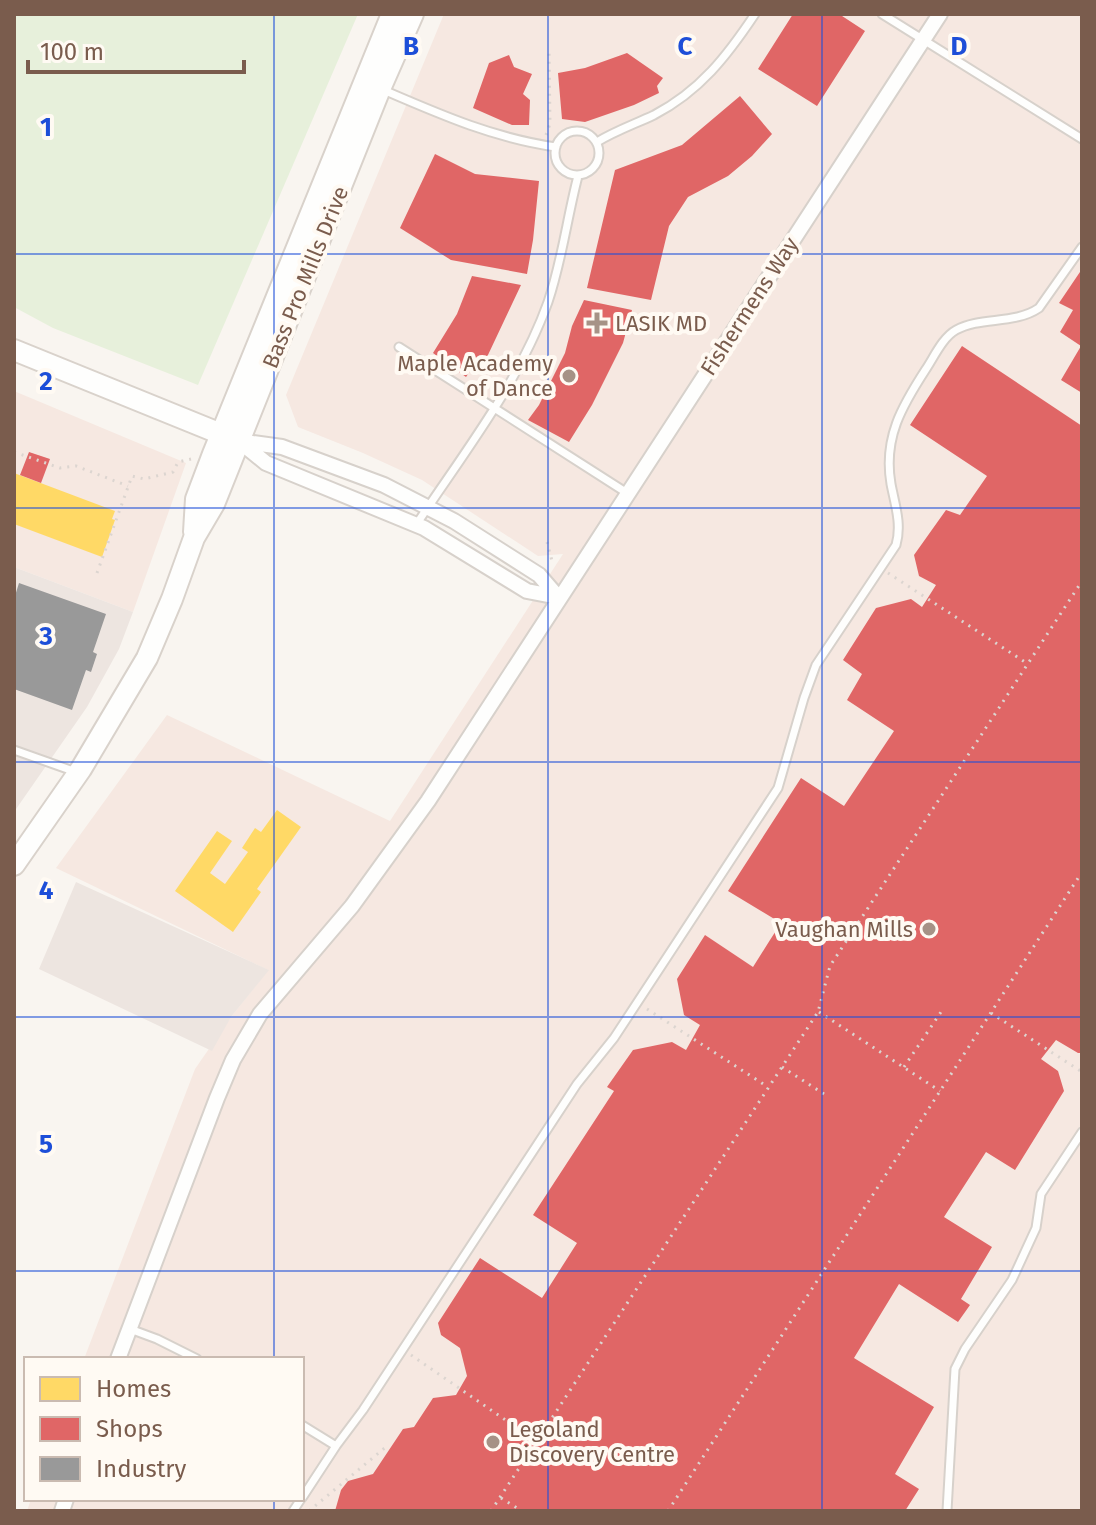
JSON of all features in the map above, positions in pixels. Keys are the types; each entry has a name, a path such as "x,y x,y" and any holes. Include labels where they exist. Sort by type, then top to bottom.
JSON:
{"street":[{"name":"Bass Pro Mills Drive","path":"14,865 78,773 147,658 194,538 214,504 230,438 392,14"},
{"name":"Bass Pro Mills Drive","path":"230,438 413,14"},
{"name":"Fishermens Way","path":"119,1357 217,1098 252,1025 299,965 352,906 428,801 940,14"},
{"path":"14,350 230,438 282,447 384,485 454,521 539,575 558,597"},
{"path":"230,438 266,463 416,525 527,591 558,597"}],"lane":[{"path":"597,142 665,108 700,85 717,68 755,14"},
{"path":"882,14 1082,139"},
{"path":"380,89 497,136 556,147"},
{"path":"577,131 592,136 597,142 600,157 585,175 563,171 558,165 556,147 563,136 577,131"},
{"path":"416,525 494,409 527,349 547,304 562,258 578,176"},
{"path":"304,1495 577,1084 614,1038 778,788 816,665 881,569 898,535 889,464 890,441 904,403 950,334 959,328 1031,314 1045,302 1082,247"},
{"path":"399,347 627,493"},
{"path":"14,750 78,773"},
{"path":"947,1511 955,1369 1012,1280 1036,1228 1041,1194 1082,1132"},
{"path":"129,1329 193,1357"},
{"path":"304,1426 336,1446"}],"path":[{"path":"542,145 550,124 549,48"},
{"path":"14,452 60,468 76,466 128,486"},
{"path":"97,573 132,476 144,479 173,472 178,462 191,459"},
{"path":"547,542 552,561"},
{"path":"881,569 1028,664"},
{"path":"491,1511 818,1012 830,966 1082,581"},
{"path":"668,1511 1082,872"},
{"path":"637,1002 768,1088"},
{"path":"818,1012 940,1091"},
{"path":"904,1067 941,1012"},
{"path":"990,1013 1082,1072"},
{"path":"782,1067 824,1094"},
{"path":"401,1348 536,1441"},
{"path":"309,1511 387,1446"},
{"path":"500,1497 522,1511"}],"shaded area":[{"path":"444,14 1082,14 1082,1511 27,1511 30,1501 304,1501 304,1357 85,1357 195,1069 268,970 56,868 167,715 390,821 563,554 538,556 422,480 298,427 286,395"},
{"path":"14,391 186,463 133,612 14,567"},
{"path":"14,567 133,612 119,649 87,707 14,812"},
{"path":"76,882 269,970 231,1017 212,1051 39,969"}],"green space":[{"path":"14,14 358,14 198,385 53,328 14,307"}],"building: Homes":[{"path":"14,473 115,511 112,519 115,520 102,557 14,524"},
{"path":"277,810 301,827 257,889 261,892 233,932 175,891 217,831 232,841 210,873 225,884 248,852 242,848 255,828 261,832"}],"building: Shops":[{"path":"793,14 839,14 865,31 817,106 758,69"},
{"path":"627,53 663,78 657,86 659,93 585,122 562,119 558,73 585,68"},
{"path":"509,55 514,67 532,74 523,94 530,100 529,125 512,125 473,108 489,63"},
{"path":"740,96 772,134 728,176 688,197 669,226 651,300 587,288 615,170 682,145"},
{"path":"435,154 475,174 539,181 527,274 451,260 400,228"},
{"path":"1082,269 1082,393 1061,380 1081,346 1060,332 1073,310 1059,303"},
{"path":"472,276 521,285 479,374 471,370 466,377 433,353 457,314"},
{"path":"584,300 632,310 623,343 592,405 569,442 528,420 565,353 572,326"},
{"name":"Vaughan Mills","path":"962,346 1082,426 1082,1053 1056,1040 1041,1059 1058,1071 1064,1091 1015,1170 986,1152 944,1217 992,1247 961,1299 970,1305 958,1322 899,1284 854,1358 934,1407 895,1474 919,1489 905,1511 335,1511 341,1490 348,1481 373,1474 403,1429 414,1427 433,1398 456,1395 467,1376 460,1348 441,1335 438,1323 480,1258 542,1298 577,1243 533,1215 614,1091 607,1087 633,1050 672,1042 686,1050 700,1025 684,1015 677,979 705,935 753,967 781,923 728,891 801,778 844,806 894,731 847,700 862,674 843,660 876,608 911,599 922,607 936,585 919,576 914,555 946,510 960,515 987,476 910,425"},
{"path":"29,452 50,459 41,483 20,475"}],"building: Industry":[{"path":"19,583 106,614 93,652 97,654 91,672 86,670 72,710 14,689 14,599"}],"place":[{"name":"LASIK MD","path":"597,323"},
{"name":"Maple Academy of Dance","path":"569,376"},
{"name":"Vaughan Mills","path":"929,929"},
{"name":"Legoland Discovery Centre","path":"493,1442"}]}
